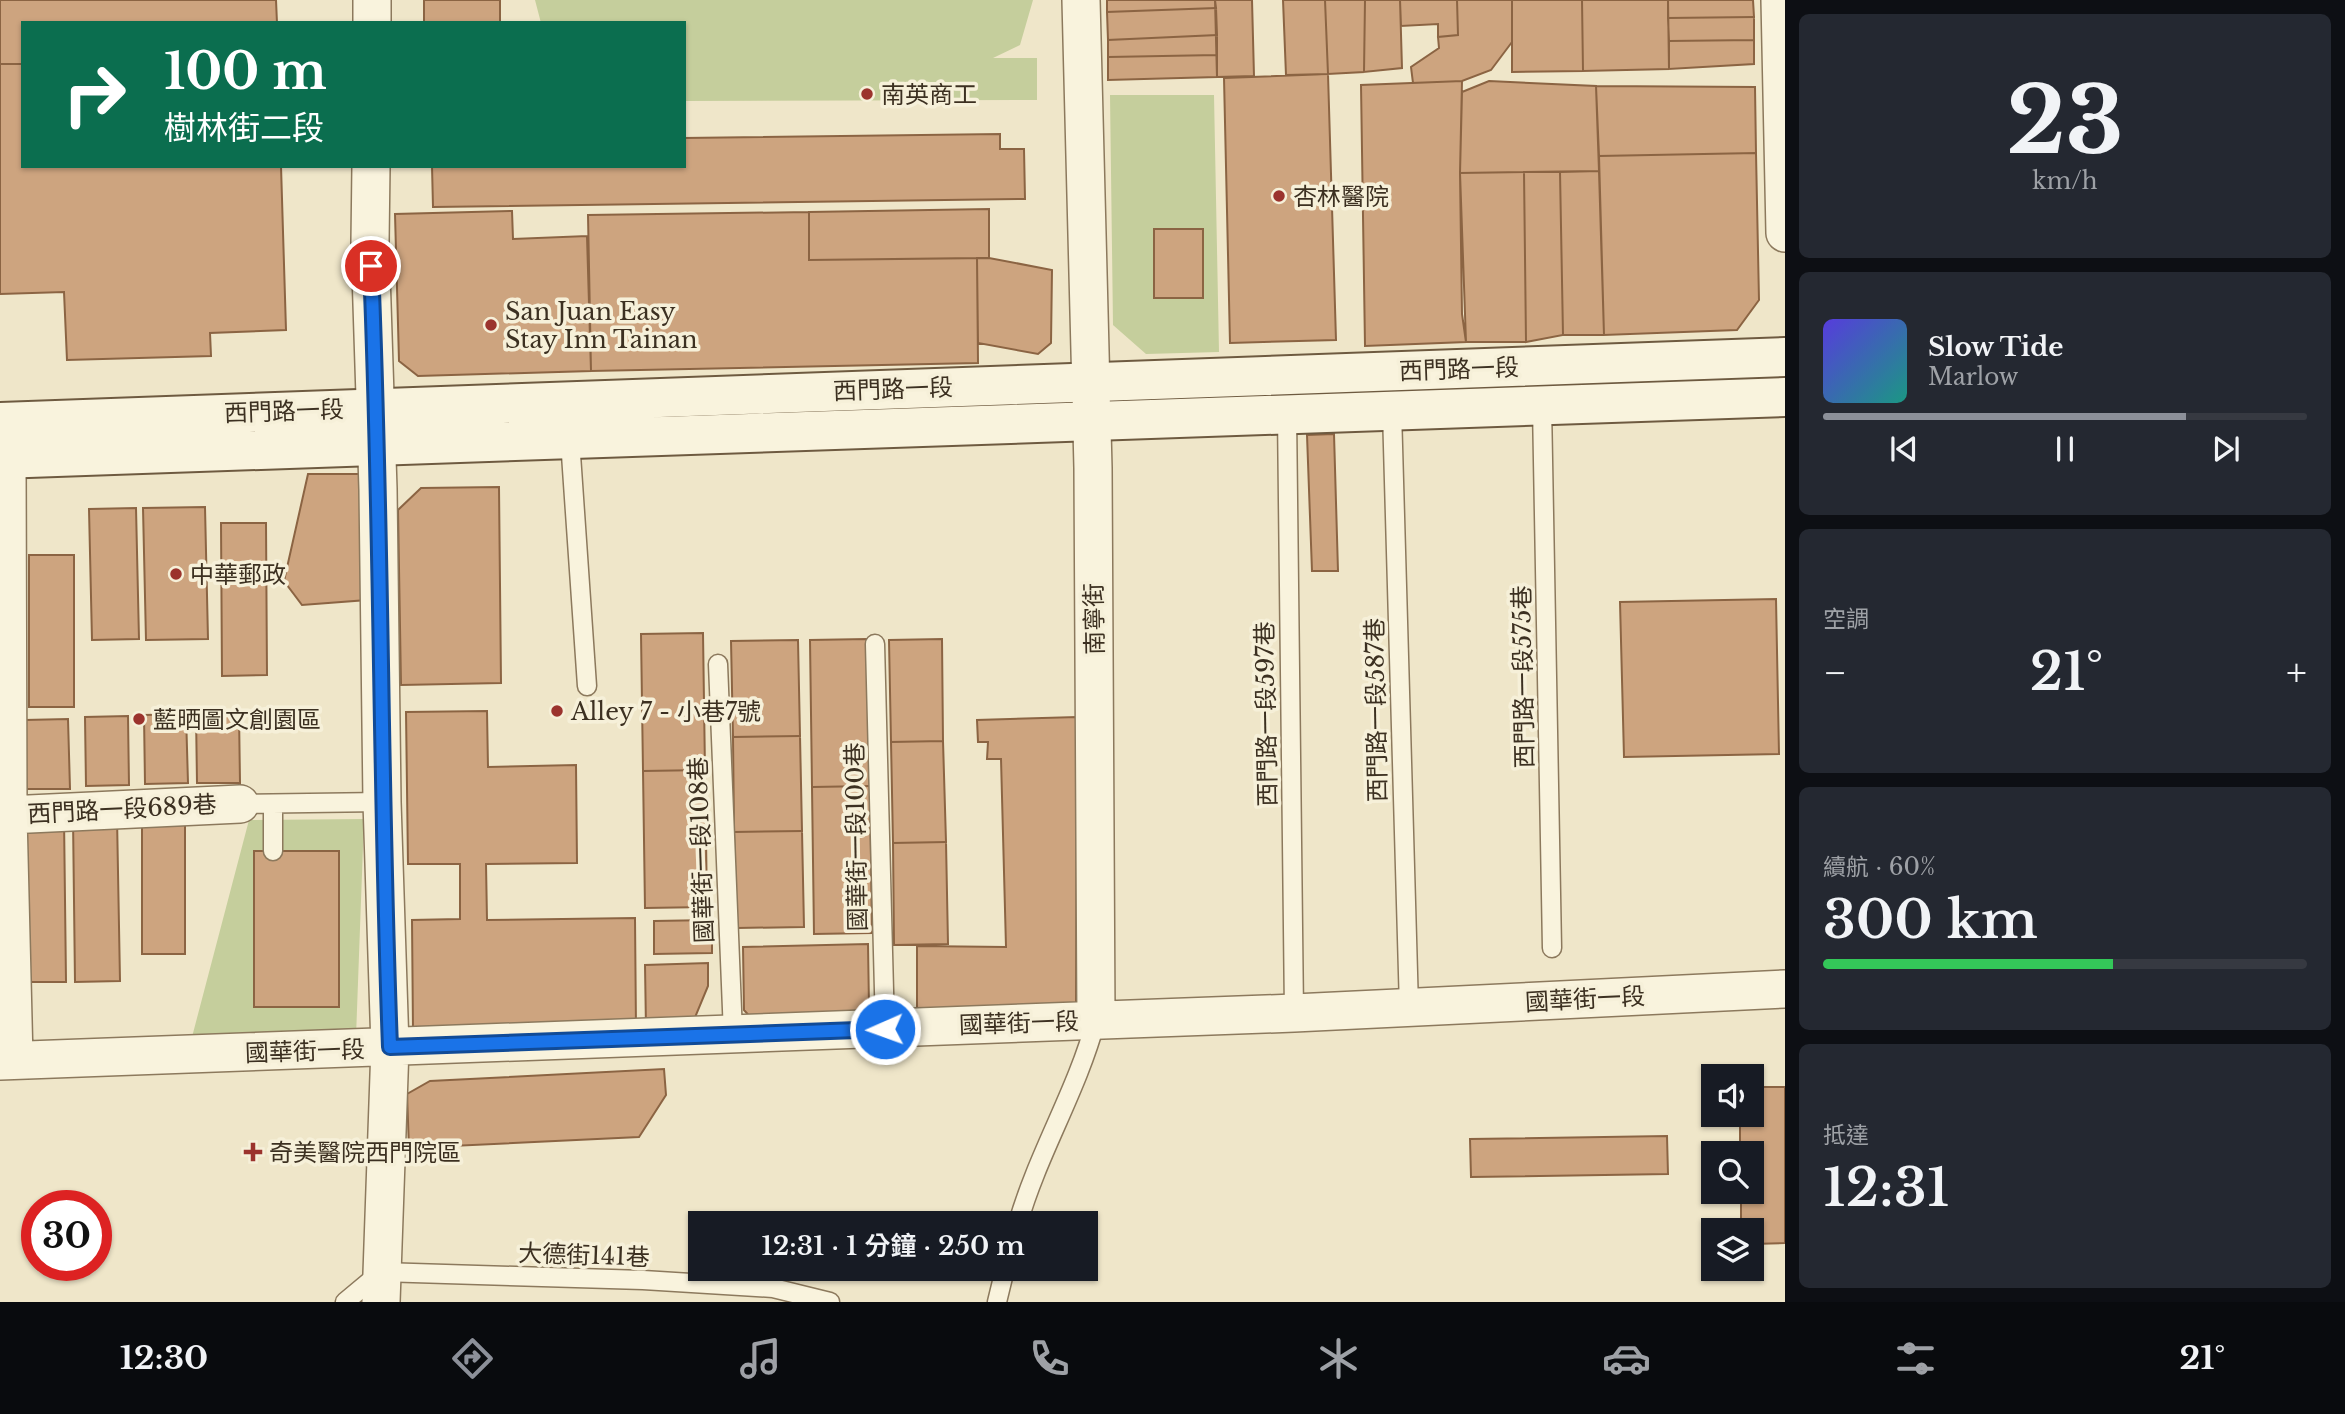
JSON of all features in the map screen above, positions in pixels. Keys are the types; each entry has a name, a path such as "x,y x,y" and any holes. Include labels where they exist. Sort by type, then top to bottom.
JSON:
{"street":[{"path":"372,0 372,21"},
{"name":"南寧街","path":"1081,0 1091,314 1089,382 1093,509 1096,1020"},
{"path":"1780,0 1785,233"},
{"path":"371,168 370,242 377,446 382,802 390,1047 381,1287"},
{"name":"西門路一段","path":"0,422 1785,357"},
{"name":"西門路一段","path":"4,459 1785,397"},
{"name":"西門路一段689巷","path":"4,459 4,815 257,804"},
{"path":"4,815 7,1061"},
{"name":"國華街一段","path":"7,1061 1409,1009 1785,989"}],"lane":[{"name":"西門路一段575巷","path":"1542,406 1552,948"},
{"name":"西門路一段587巷","path":"1392,411 1409,1009"},
{"name":"西門路一段597巷","path":"1287,414 1294,1013"},
{"path":"570,439 587,685"},
{"name":"國華街一段100巷","path":"876,644 885,1029"},
{"name":"國華街一段108巷","path":"718,664 733,1034"},
{"name":"西門路一段689巷","path":"257,804 382,802"},
{"path":"257,804 273,851"},
{"name":"南寧街","path":"1021,1211 1029,1184 1088,1051 1096,1020"},
{"name":"大德街141巷","path":"381,1287 643,1280 772,1288 830,1302"},
{"path":"997,1302 1002,1281"},
{"path":"345,1302 381,1287"}],"green space":[{"path":"535,0 1033,0 1020,45 993,58 1037,58 1037,100 686,101 686,21 540,21"},
{"path":"1110,95 1214,95 1219,352 1146,354 1113,325"},
{"path":"364,819 356,1037 192,1037 249,820"}],"building":[{"path":"0,0 276,0 277,21 21,21 21,64 0,64"},
{"path":"424,0 500,0 500,21 424,21"},
{"path":"1107,0 1215,0 1216,8 1107,12"},
{"path":"1215,0 1252,0 1254,76 1217,77"},
{"path":"1283,0 1325,0 1328,74 1286,75"},
{"path":"1325,0 1365,0 1364,72 1328,74"},
{"path":"1365,0 1400,0 1402,68 1364,72"},
{"path":"1400,0 1457,0 1458,35 1438,37 1438,24 1401,26"},
{"path":"1457,0 1512,0 1512,42 1491,70 1462,81 1413,83 1411,67 1439,48 1438,37 1458,35"},
{"path":"1512,0 1582,0 1583,71 1512,72"},
{"path":"1582,0 1668,0 1669,69 1583,71"},
{"path":"1668,0 1753,0 1754,17 1668,18"},
{"path":"1216,8 1217,35 1108,40 1107,12"},
{"path":"1754,17 1754,40 1669,41 1668,18"},
{"path":"1217,35 1217,55 1108,57 1108,40"},
{"path":"1754,40 1754,64 1669,69 1669,41"},
{"path":"1217,55 1217,77 1108,80 1108,57"},
{"path":"0,64 21,64 21,168 281,168 286,330 210,333 211,356 67,360 64,292 0,294"},
{"name":"杏林醫院","path":"1328,74 1336,340 1230,343 1224,78"},
{"path":"1462,81 1462,314 1466,342 1365,346 1361,85"},
{"path":"1489,81 1596,86 1599,171 1460,173 1462,92"},
{"path":"1596,86 1755,87 1756,153 1599,156"},
{"path":"1000,134 1000,149 1024,149 1025,199 433,207 432,168 686,168 686,138"},
{"path":"1756,153 1759,300 1737,330 1604,335 1599,156"},
{"path":"1599,171 1604,335 1563,335 1560,172"},
{"path":"1524,172 1526,342 1466,342 1460,173"},
{"path":"1524,172 1560,172 1563,335 1526,342"},
{"path":"989,209 989,258 809,260 809,212"},
{"path":"512,211 513,239 587,236 591,371 418,376 399,361 395,214"},
{"path":"809,212 809,260 977,258 978,363 591,371 588,215"},
{"path":"1154,229 1203,229 1203,298 1154,298"},
{"path":"977,258 1052,270 1051,343 1038,354 978,343"},
{"path":"1334,434 1338,571 1312,571 1307,435"},
{"path":"308,474 359,474 367,600 302,605 284,581"},
{"path":"499,487 501,683 401,685 398,510 421,488"},
{"name":"中華郵政","path":"205,507 208,639 146,640 143,508"},
{"path":"136,508 139,639 92,640 89,509"},
{"path":"221,523 266,523 267,675 222,676"},
{"path":"29,555 74,555 74,707 29,707"},
{"path":"1776,599 1779,754 1624,757 1620,602"},
{"path":"703,633 705,770 643,771 641,634"},
{"path":"867,639 870,786 812,787 810,640"},
{"path":"942,639 943,741 891,742 889,640"},
{"path":"798,640 800,736 733,737 731,641"},
{"path":"487,711 488,767 576,765 577,863 486,864 487,920 635,918 636,1028 413,1031 412,920 460,919 460,864 408,864 406,712"},
{"path":"239,713 240,783 197,783 196,714"},
{"path":"186,714 188,783 145,784 144,715"},
{"path":"128,716 129,785 86,786 85,717"},
{"path":"1077,717 1076,1002 1057,1020 917,1012 917,946 1006,947 1001,759 987,759 988,742 978,742 977,720"},
{"path":"68,719 70,789 26,789 25,720"},
{"path":"800,736 802,831 734,832 733,737"},
{"path":"943,741 946,842 893,843 891,742"},
{"path":"705,770 707,907 645,908 643,771"},
{"path":"870,786 872,933 814,934 812,787"},
{"path":"142,816 185,816 185,954 142,954"},
{"path":"117,817 120,981 75,982 73,818"},
{"path":"64,818 66,982 22,982 19,819"},
{"path":"802,831 804,927 737,928 734,832"},
{"path":"946,842 948,944 894,945 893,843"},
{"path":"254,851 339,851 339,1007 254,1007"},
{"path":"712,920 712,953 654,954 654,921"},
{"path":"868,944 869,1007 853,1023 760,1028 744,1010 743,947"},
{"path":"708,963 708,986 691,1027 646,1028 645,965"},
{"path":"664,1069 666,1095 639,1137 409,1148 407,1094 430,1081"},
{"path":"1764,1087 1785,1087 1785,1243 1764,1244 1764,1218 1741,1218 1741,1204 1764,1204 1764,1141 1740,1141 1740,1127 1764,1127"},
{"path":"1667,1136 1668,1174 1471,1177 1470,1139"}],"place":[{"name":"南英商工","path":"867,94"},
{"name":"杏林醫院","path":"1279,196"},
{"name":"San Juan Easy Stay Inn Tainan","path":"491,325"},
{"name":"中華郵政","path":"176,574"},
{"name":"Alley 7 - 小巷7號","path":"557,711"},
{"name":"藍晒圖文創園區","path":"139,719"},
{"name":"奇美醫院西門院區","path":"253,1152"}],"route":[{"path":"371,266 390,1047 885,1029"}]}
